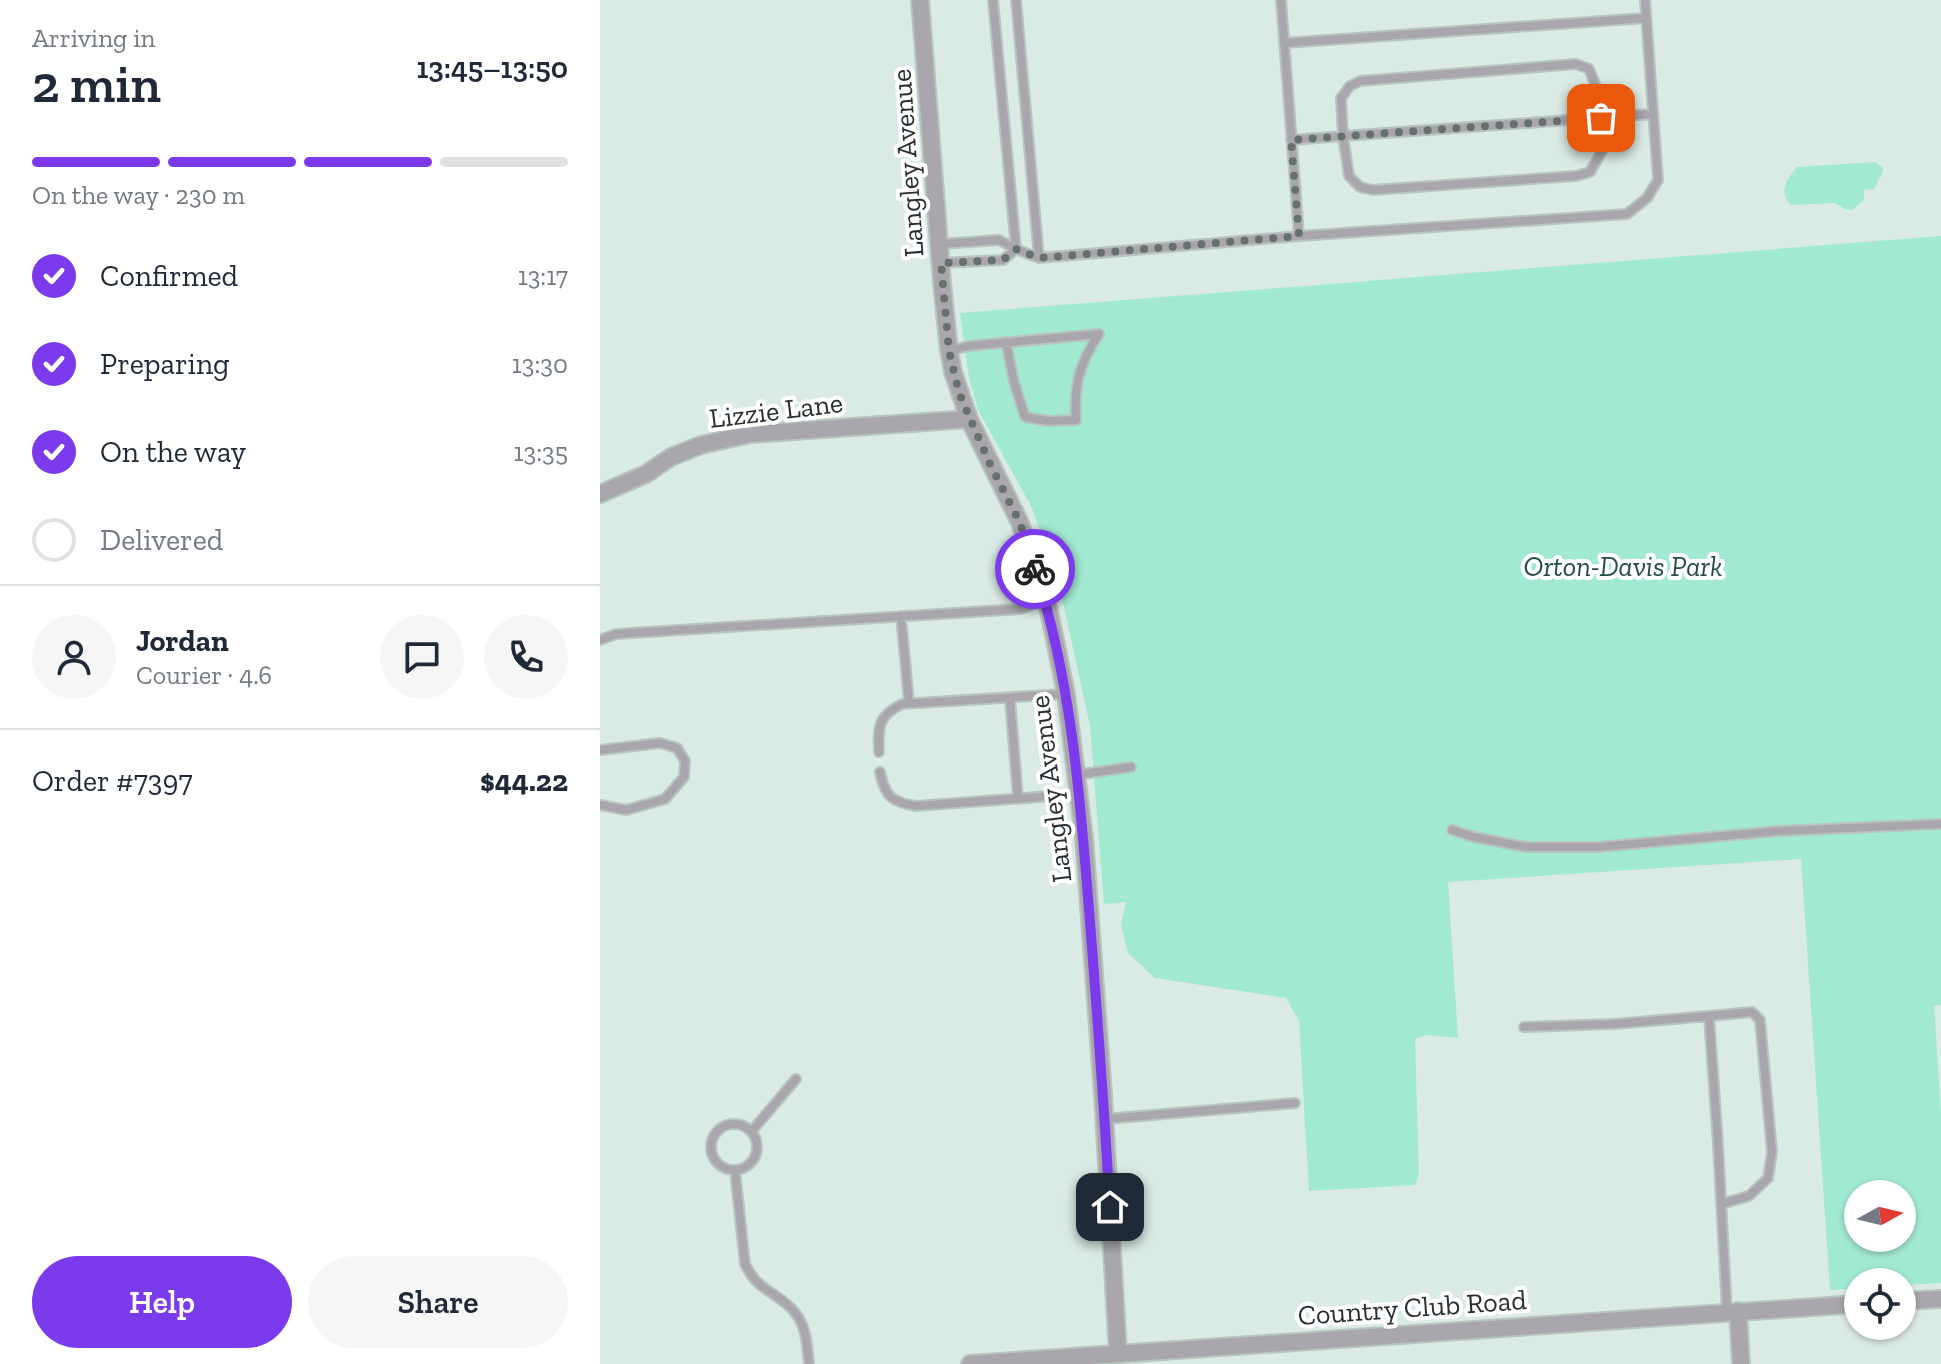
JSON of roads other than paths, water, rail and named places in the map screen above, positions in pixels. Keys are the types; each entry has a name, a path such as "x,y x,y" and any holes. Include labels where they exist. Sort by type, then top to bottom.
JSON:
{"street":[{"name":"Langley Avenue","path":"920,0 949,351 969,419 1020,523 1045,600 1066,694 1084,838 1118,1354"},
{"name":"Lizzie Lane","path":"600,494 701,445 750,434 969,419"},
{"path":"1916,1300 1941,1299"},
{"name":"Country Club Road","path":"970,1364 1844,1305"},
{"path":"1732,1312 1741,1364"}],"lane":[{"path":"993,0 1016,249"},
{"path":"1016,0 1039,258"},
{"path":"1281,0 1299,236"},
{"path":"940,244 999,240 1039,258 1299,236 1627,214 1647,198 1658,180 1645,0"},
{"path":"1284,43 1646,18"},
{"path":"1576,64 1589,69 1599,94 1603,149 1590,172 1576,176 1373,190 1360,187 1349,176 1343,136 1341,98 1350,86 1360,81 1576,64"},
{"path":"1291,140 1653,114"},
{"path":"941,263 1003,260 1016,249"},
{"path":"949,351 968,346 1006,342 1099,334 1086,353 1077,378 1076,420 1048,421 1025,417 1006,342"},
{"path":"600,640 616,634 1020,609 1045,600"},
{"path":"901,616 909,703"},
{"path":"879,752 881,722 889,711 902,704 1066,694"},
{"path":"1010,698 1018,799"},
{"path":"600,750 660,743 677,748 685,761 684,777 665,799 626,810 600,805"},
{"path":"1076,775 1131,767"},
{"path":"880,772 883,788 891,798 916,806 1079,794"},
{"path":"1452,830 1526,847 1583,847 1779,831 1941,824"},
{"path":"1524,1027 1614,1024 1752,1012 1760,1020 1772,1152 1768,1178 1749,1196 1721,1204"},
{"path":"1709,1016 1721,1204 1732,1312"},
{"path":"751,1132 796,1079"},
{"path":"1104,1119 1295,1103"},
{"path":"739,1124 751,1132 757,1153 748,1167 735,1171 725,1169 713,1159 713,1136 718,1130 739,1124"},
{"path":"735,1171 745,1264 751,1277 796,1314 804,1328 809,1364"}],"park label":[{"name":"Orton-Davis Park","path":"1623,566"}]}
